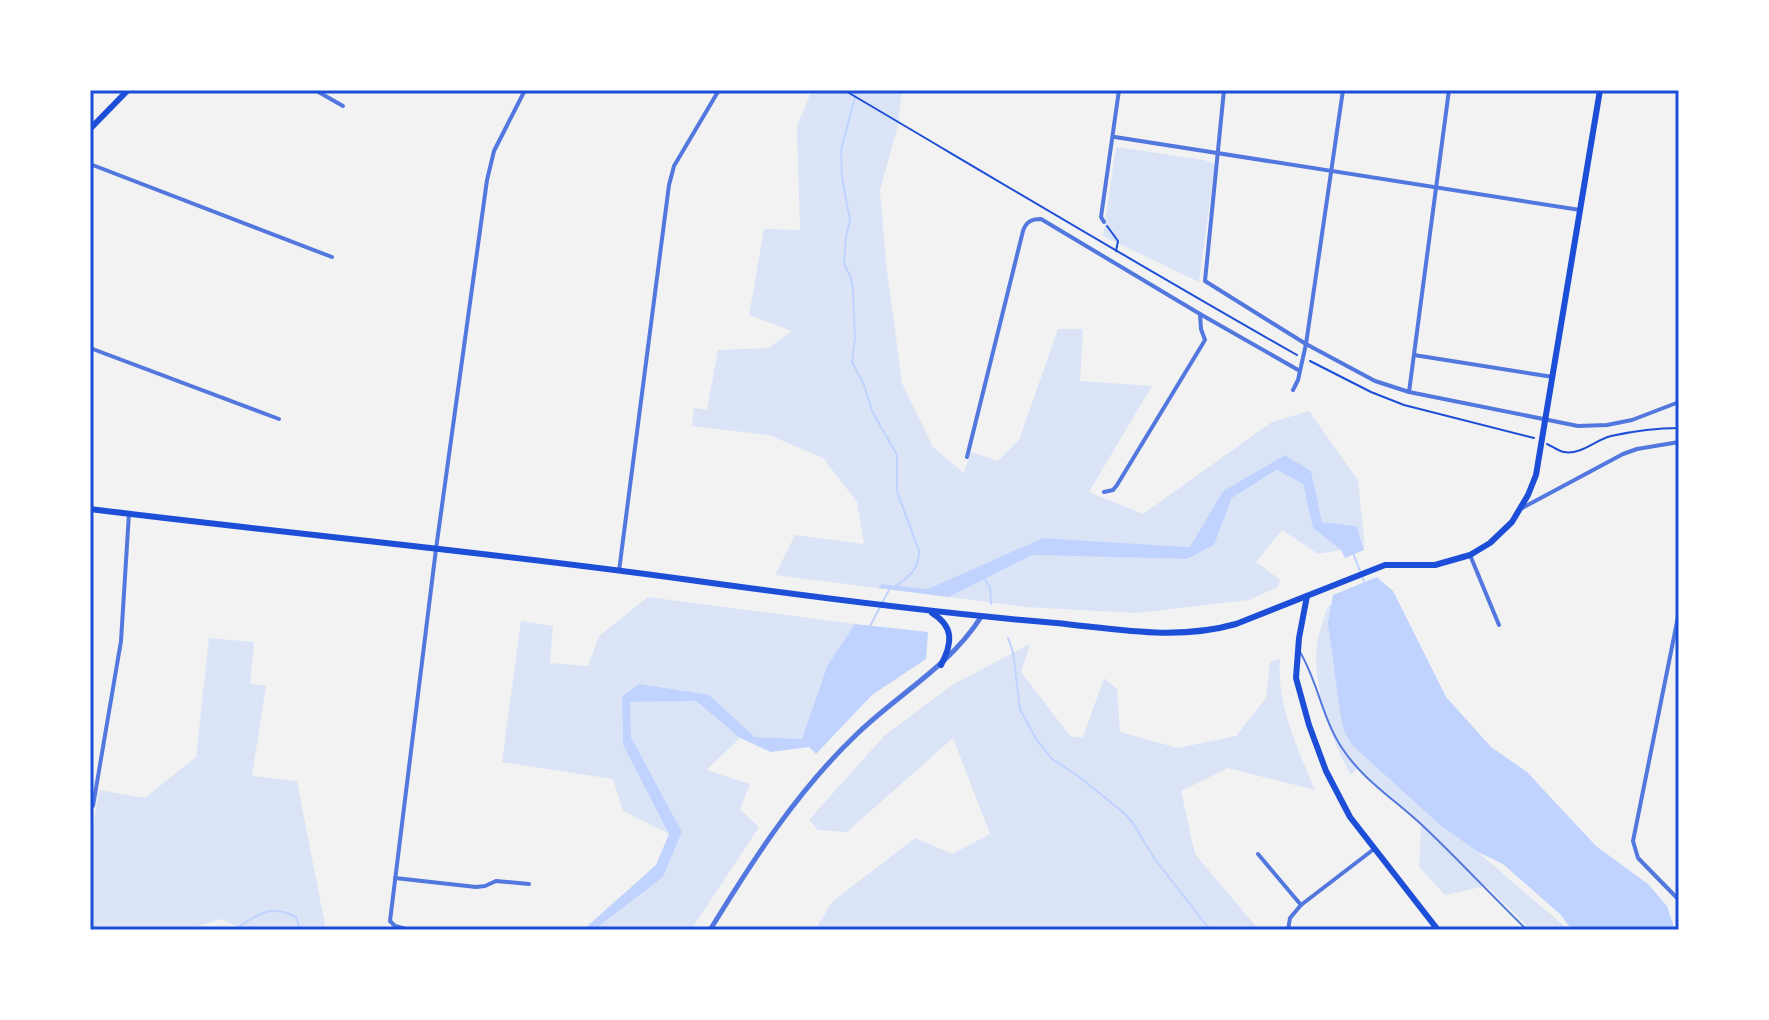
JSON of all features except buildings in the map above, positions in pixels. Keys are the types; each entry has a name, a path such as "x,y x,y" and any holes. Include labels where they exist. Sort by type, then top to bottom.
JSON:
{"main road":[{"path":"90,129 128,90"},
{"path":"90,509 981,617 1170,634 1193,634 1236,624 1377,568 1394,564 1441,565 1470,555 1501,533 1520,509 1536,475 1547,418 1600,90"},
{"path":"1307,596 1296,670 1298,686 1326,771 1341,802 1374,849 1438,930"},
{"path":"925,611 943,621 950,632 949,648 941,665"}],"street":[{"path":"315,90 343,106"},
{"path":"410,930 395,926 390,921 436,549 487,180 494,151 525,90"},
{"path":"619,571 669,185 674,166 719,90"},
{"path":"1104,222 1101,217 1115,137 1119,90"},
{"path":"1224,90 1205,281 1306,344 1375,381 1409,392 1578,426 1607,425 1662,410 1679,402"},
{"path":"1293,390 1306,344 1343,90"},
{"path":"1409,392 1449,90"},
{"path":"1115,137 1580,210"},
{"path":"90,164 332,257"},
{"path":"967,457 1026,224 1041,219 1300,371"},
{"path":"1104,492 1113,490 1117,485 1205,340 1200,314"},
{"path":"90,348 279,419"},
{"path":"1414,355 1553,377"},
{"path":"1520,509 1623,454 1679,442"},
{"path":"93,806 121,641 129,513"},
{"path":"1470,555 1499,625"},
{"path":"1679,612 1633,841 1635,853 1679,900"},
{"path":"710,930 783,819 821,771 857,733 941,665 963,643 981,617"},
{"path":"1288,930 1290,918 1301,905 1374,849"},
{"path":"1258,854 1301,905"},
{"path":"395,878 476,887 496,881 529,884"}],"lane":[{"path":"1297,647 1307,663 1327,722 1341,748 1359,770 1458,858 1527,930"}],"path":[{"path":"844,90 863,101"},
{"path":"1104,222 1118,241 1116,252"}],"shaded area":[{"path":"812,90 902,90 898,125 880,190 902,383 933,447 964,473 971,452 998,461 1019,440 1058,329 1083,329 1080,381 1152,386 1089,492 1143,514 1272,422 1309,411 1358,480 1365,550 1357,526 1322,522 1311,471 1285,455 1223,491 1191,547 1043,538 928,589 881,584 878,588 775,575 795,535 864,544 857,502 823,458 769,435 692,426 694,408 707,410 718,350 768,348 792,331 749,315 764,229 800,230 797,126"},
{"path":"1116,147 1215,164 1199,282 1103,236"},
{"path":"1278,470 1303,484 1313,528 1341,550 1318,554 1282,530 1256,562 1280,580 1278,587 1249,600 1136,613 1025,607 949,597 1032,555 1187,559 1214,545 1232,498"},
{"path":"648,597 855,624 827,666 802,739 755,737 709,695 622,697 623,745 669,834 623,811 613,779 502,762 521,621 553,626 550,663 588,666 599,636"},
{"path":"1333,604 1352,745 1569,930 1531,930 1486,886 1445,895 1419,867 1421,826 1358,768 1351,775 1330,729 1317,677 1318,639 1327,607"},
{"path":"209,638 254,642 250,684 266,686 252,776 297,781 326,930 244,930 222,919 185,930 90,930 90,845 99,790 145,798 196,757"},
{"path":"1028,645 1021,672 1071,737 1083,737 1104,678 1117,689 1120,732 1178,748 1236,736 1266,698 1270,662 1280,658 1285,709 1315,790 1228,768 1181,791 1195,854 1259,930 815,930 832,902 915,838 952,854 990,834 953,738 847,832 818,830 809,820 884,736 952,685"},
{"path":"696,701 740,738 706,770 750,784 740,809 759,827 691,930 594,930 663,877 682,832 631,737 629,702"}],"water":[{"path":"1285,455 1311,471 1322,522 1357,526 1364,550 1345,558 1341,550 1313,528 1303,484 1277,470 1232,498 1214,545 1187,559 1032,555 949,597 878,588 881,584 928,589 1043,538 1190,547 1223,491"},
{"path":"1377,577 1393,591 1446,697 1491,747 1527,772 1596,846 1648,884 1667,906 1675,930 1572,930 1560,914 1503,864 1478,852 1439,824 1352,745 1344,731 1340,712 1328,623 1333,595"},
{"path":"855,624 928,632 926,659 872,695 816,754 809,747 771,752 740,738 696,701 630,702 631,737 682,832 663,877 594,930 583,930 656,865 669,834 623,745 622,697 639,684 709,695 755,737 802,739 827,666"}],"waterway":[{"path":"857,90 841,150 842,177 850,221 844,264 853,290 855,338 852,362 864,385 872,411 897,455 897,491 919,551 915,568 895,587"},
{"path":"1353,553 1364,581"},
{"path":"984,578 990,587 991,604"},
{"path":"870,626 889,590"},
{"path":"1008,638 1013,652 1020,709 1036,739 1052,759 1124,813 1154,858 1210,930"},
{"path":"234,930 270,911 296,917 300,930"}]}
